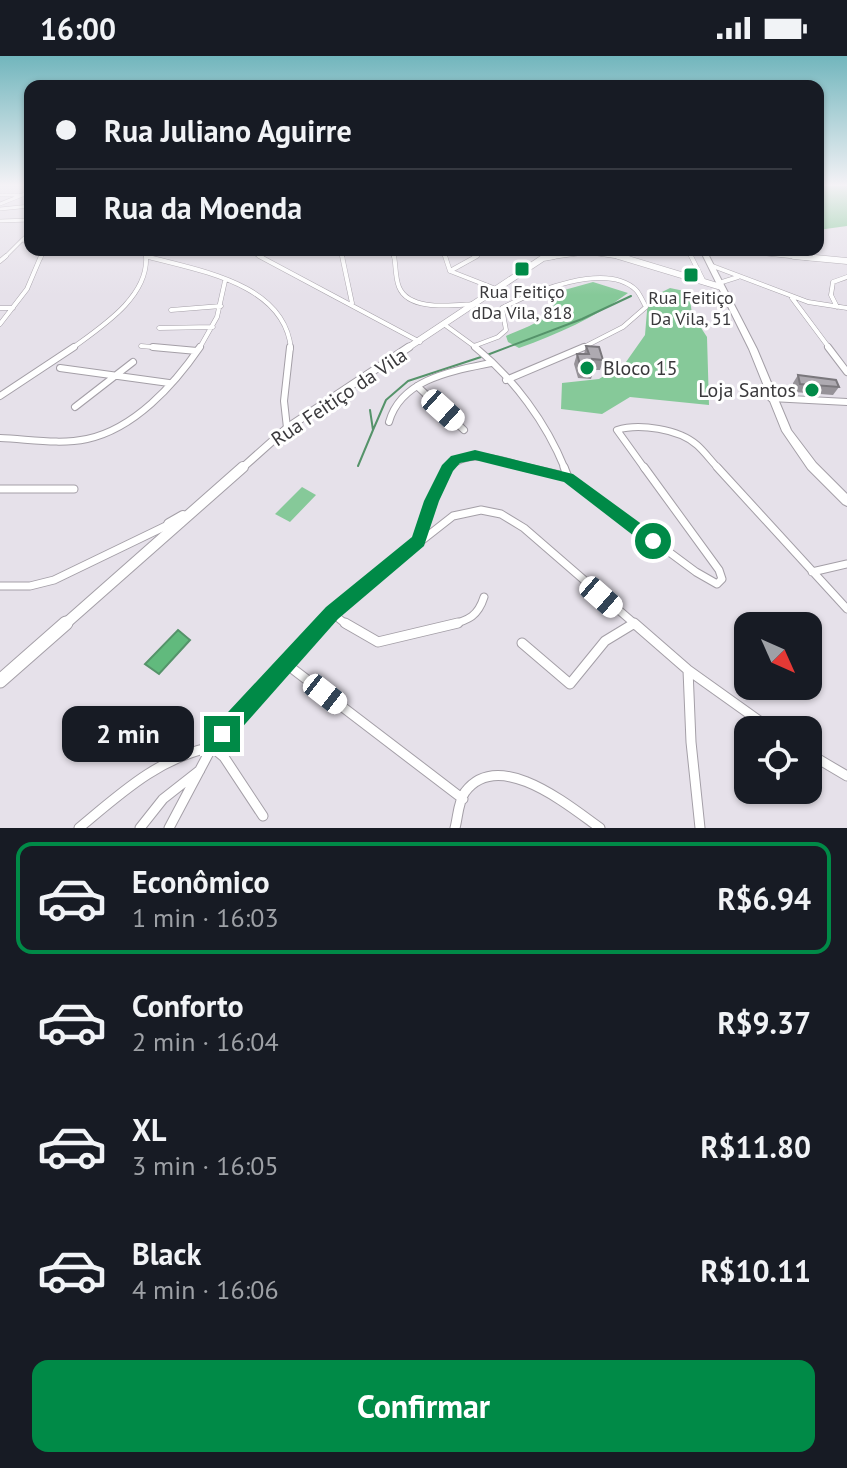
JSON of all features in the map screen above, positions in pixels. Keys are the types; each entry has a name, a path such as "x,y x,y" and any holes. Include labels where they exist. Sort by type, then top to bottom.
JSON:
{"main road":[{"path":"706,256 753,349 771,398 802,453 847,501"},
{"path":"798,256 847,261"}],"street":[{"path":"0,261 22,240"},
{"path":"0,324 38,270 41,256"},
{"path":"260,256 420,342"},
{"path":"342,256 352,303"},
{"path":"393,256 399,286 406,296 427,303 475,304"},
{"path":"445,256 450,271"},
{"path":"450,271 476,256"},
{"name":"Rua Feitiço da Vila","path":"0,681 173,525 287,428 543,258 552,256"},
{"name":"Rua Feitiço da Vila","path":"615,256 719,282"},
{"path":"691,256 703,280 719,282 742,277"},
{"path":"0,396 128,304 144,279 149,257 225,281 267,299 277,308 290,333 292,347 283,413 287,428"},
{"path":"710,265 791,296 847,308"},
{"path":"450,271 496,289"},
{"path":"837,307 831,295 833,282 847,277"},
{"path":"474,346 498,337 506,330 501,310 504,306 578,279 599,278 621,283 639,292 644,299 646,307 634,321 562,357 506,380"},
{"path":"0,438 83,439 102,434 131,419 197,351 213,327 221,306 225,281"},
{"path":"791,296 847,372"},
{"path":"171,310 221,306"},
{"path":"0,308 13,308"},
{"path":"445,325 491,363 541,422 568,477"},
{"path":"159,328 213,327"},
{"path":"141,346 197,351"},
{"path":"75,407 133,362"},
{"path":"389,422 392,411 417,386 436,375 491,363"},
{"path":"60,368 169,383"},
{"path":"417,386 464,430"},
{"path":"771,398 847,402"},
{"path":"419,541 431,501 447,468 456,459 475,455 568,477 705,579 717,584 722,579 719,570 617,430 634,428 685,437 710,459 847,609"},
{"path":"0,489 74,489"},
{"path":"169,828 212,747 332,613 419,541 453,516 467,511 501,514 543,543 688,670 752,716"},
{"path":"0,586 30,586 54,580 173,525"},
{"path":"812,572 847,564"},
{"path":"332,613 358,633 378,642 466,621 479,612 484,597"},
{"path":"522,643 570,684 605,641 633,624"},
{"path":"285,663 463,799"},
{"path":"688,670 691,742 700,828"},
{"path":"79,828 162,764 188,750 212,747 224,757 263,816"},
{"path":"822,761 847,776"},
{"path":"140,828 163,799 200,769"},
{"path":"455,828 463,799 475,783 487,776 504,773 555,797 600,828"}],"shaded area":[{"path":"824,222 847,222 847,226 824,229"},
{"path":"593,282 628,293 589,318 548,337 519,348 508,342 506,336 547,314 556,301 550,294"},
{"path":"670,288 689,292 692,314 707,337 709,405 630,397 602,414 561,409 562,383 599,379 626,362 645,335 648,299"},
{"path":"302,487 316,495 290,522 275,514"},
{"path":"178,630 190,640 159,674 145,664"}],"building":[{"path":"586,346 599,347 603,360 592,359 595,368 581,368 577,354 589,354"},
{"path":"798,375 836,380 839,387 800,384"}],"waterway":[{"path":"487,355 582,319 631,296"},
{"path":"373,430 386,400 408,381 481,357"},
{"path":"370,410 373,430"},
{"path":"358,466 373,430"}],"place":[{"name":"Rua Feitiço dDa Vila, 818","path":"522,269"},
{"name":"Rua Feitiço Da Vila, 51","path":"691,275"},
{"name":"Bloco 15","path":"587,368"},
{"name":"Loja Santos","path":"812,390"}],"route":[{"path":"222,734 332,613 419,541 431,501 447,468 456,459 475,455 568,477 653,541"}]}
